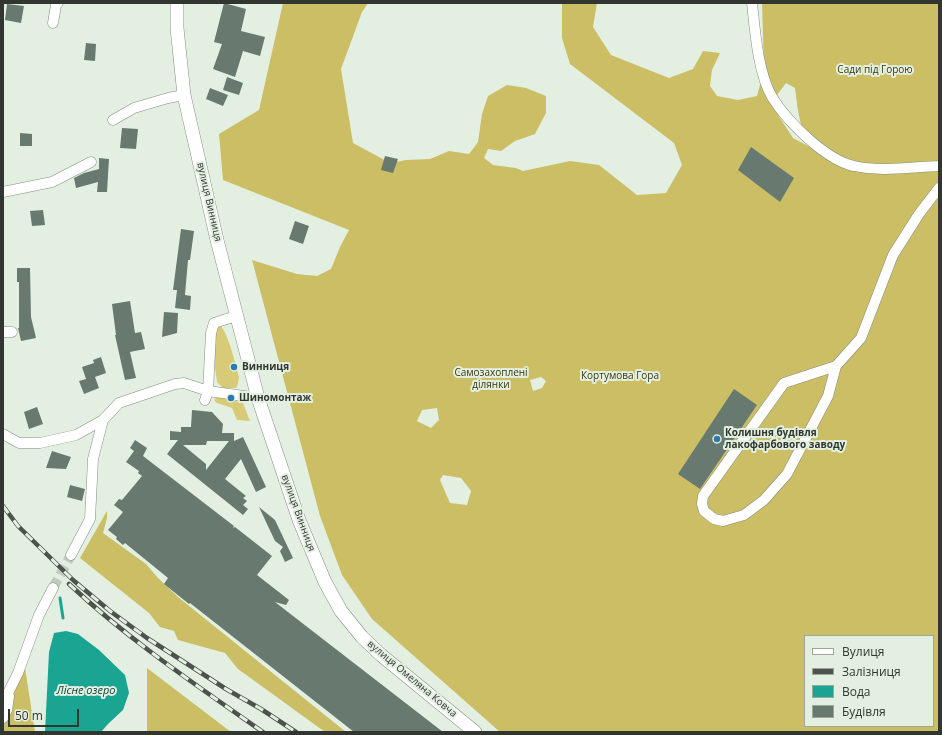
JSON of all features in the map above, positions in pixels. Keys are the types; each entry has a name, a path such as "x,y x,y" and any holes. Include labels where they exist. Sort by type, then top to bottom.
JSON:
{"main road":[{"name":"вулиця Винниця","path":"177,3 177,28 184,96 236,316 258,398 299,520 325,582"},
{"name":"вулиця Омеляна Ковча","path":"325,582 341,612 362,637 381,655 475,732"}],"street":[{"path":"53,23 56,5 58,3"},
{"path":"752,3 762,72 771,97 796,129 822,150 837,159 854,166 874,168 939,166"},
{"path":"113,120 134,108 168,98 184,96"},
{"path":"3,192 52,182 91,162"},
{"path":"836,366 784,383 704,496 702,504 704,511 714,519 723,521 744,515 764,500 787,474 828,396 836,366 861,338 893,255 919,214 939,188"},
{"path":"207,395 214,322 236,316"},
{"path":"3,434 19,443 40,443 76,435 103,420 119,403 175,384 184,383 207,395 258,398"},
{"path":"71,555 90,519 94,459 103,420"},
{"path":"3,703 11,689 39,615 54,588"},
{"path":"3,718 7,710 11,689"}],"shaded area":[{"path":"220,325 226,335 234,357 239,377 236,388 223,388 217,382 214,359 215,329"},
{"path":"216,398 224,398 243,403 250,421 237,420 232,408 217,403 214,400"}],"green space":[{"name":"Кортумова Гора","path":"283,3 368,3 362,12 341,69 353,143 390,163 406,160 430,159 449,151 469,154 478,142 482,114 488,96 507,85 526,88 546,96 546,113 535,134 515,141 501,151 488,149 484,158 493,165 516,168 523,171 570,161 599,165 637,195 666,193 682,165 674,143 570,64 562,38 562,3 597,3 593,27 611,55 669,78 693,69 703,51 720,53 712,70 710,86 717,96 738,100 757,96 764,70 762,3 939,3 939,732 500,732 372,619 342,575 320,516 252,260 297,274 317,276 331,269 349,230 223,180 219,134 259,110","holes":["786,83 795,88 802,129 823,154 793,138 778,115 777,95","541,377 546,381 542,388 533,391 530,380","437,408 439,420 431,428 417,421 422,410","443,475 461,478 471,491 467,505 450,503 440,480"]},
{"path":"107,511 107,518 103,533 146,564 178,597 346,732 325,732 238,669 225,653 178,640 174,631 160,627 149,613 80,558"},
{"path":"25,668 35,732 3,732 3,706"},
{"path":"147,668 231,732 147,732"}],"water":[{"name":"Лісне озеро","path":"66,631 78,634 99,650 125,675 129,693 123,710 101,732 45,732 49,652 54,633"}],"building":[{"path":"224,3 246,9 241,31 265,37 260,56 243,51 235,77 213,69 222,44 214,42"},
{"path":"7,4 24,6 21,23 5,20"},
{"path":"86,43 96,44 95,61 84,60"},
{"path":"227,77 243,83 239,95 223,90"},
{"path":"210,88 228,95 223,106 206,99"},
{"path":"122,128 138,129 136,149 120,148"},
{"path":"20,133 32,134 32,146 20,146"},
{"path":"751,147 794,178 780,202 738,170"},
{"path":"385,156 398,159 393,173 381,170"},
{"path":"99,158 109,159 107,192 97,192 98,182 76,188 74,178 84,173 99,169"},
{"path":"43,210 45,225 32,226 30,211"},
{"path":"295,221 309,226 303,244 289,239"},
{"path":"181,229 194,231 190,260 188,260 185,295 191,296 190,310 175,308 177,290 173,290"},
{"path":"17,268 30,268 31,317 36,338 21,341 18,328 19,282 17,282"},
{"path":"130,301 135,333 141,332 145,349 130,352 136,378 125,380 115,335 112,304"},
{"path":"164,312 178,313 177,333 162,337"},
{"path":"101,357 106,373 95,377 99,388 84,394 79,381 86,379 82,367 94,363 93,360"},
{"name":"Колишня будівля лакофарбового заводу","path":"734,389 757,405 700,489 678,474"},
{"path":"37,407 43,424 29,429 24,412"},
{"path":"192,410 212,412 223,424 222,433 234,433 234,441 243,437 266,487 256,492 241,459 225,479 246,496 243,498 247,501 243,505 248,509 243,515 167,454 178,440 170,440 170,431 181,432 181,427 191,427","holes":["207,441 229,441 206,470 206,464 183,445 206,445"]},
{"path":"135,440 147,448 143,456 234,526 233,528 235,527 272,556 257,575 289,600 286,605 275,602 443,732 354,732 164,584 168,578 125,543 123,545 116,539 117,537 108,530 123,512 114,505 119,499 122,500 142,476 138,473 139,471 126,462 134,451 130,448"},
{"path":"52,451 71,457 66,469 46,468"},
{"path":"70,485 85,489 82,501 67,497"},
{"path":"259,507 275,520 293,558 285,562 280,551 283,547 275,541"}],"waterway":[{"path":"60,598 63,618"}],"tunnel":[{"path":"53,588 71,555"}],"railway":[{"path":"3,506 18,526 73,580 110,611 147,638 296,732"},
{"path":"69,584 92,605 139,643 263,732"}],"place":[{"name":"Винниця","path":"234,367"},
{"name":"Шиномонтаж","path":"231,398"},
{"name":"Колишня будівля лакофарбового заводу","path":"717,439"}],"park label":[{"name":"Сади під Горою","path":"875,70"},
{"name":"Самозахоплені ділянки","path":"491,378"}]}
